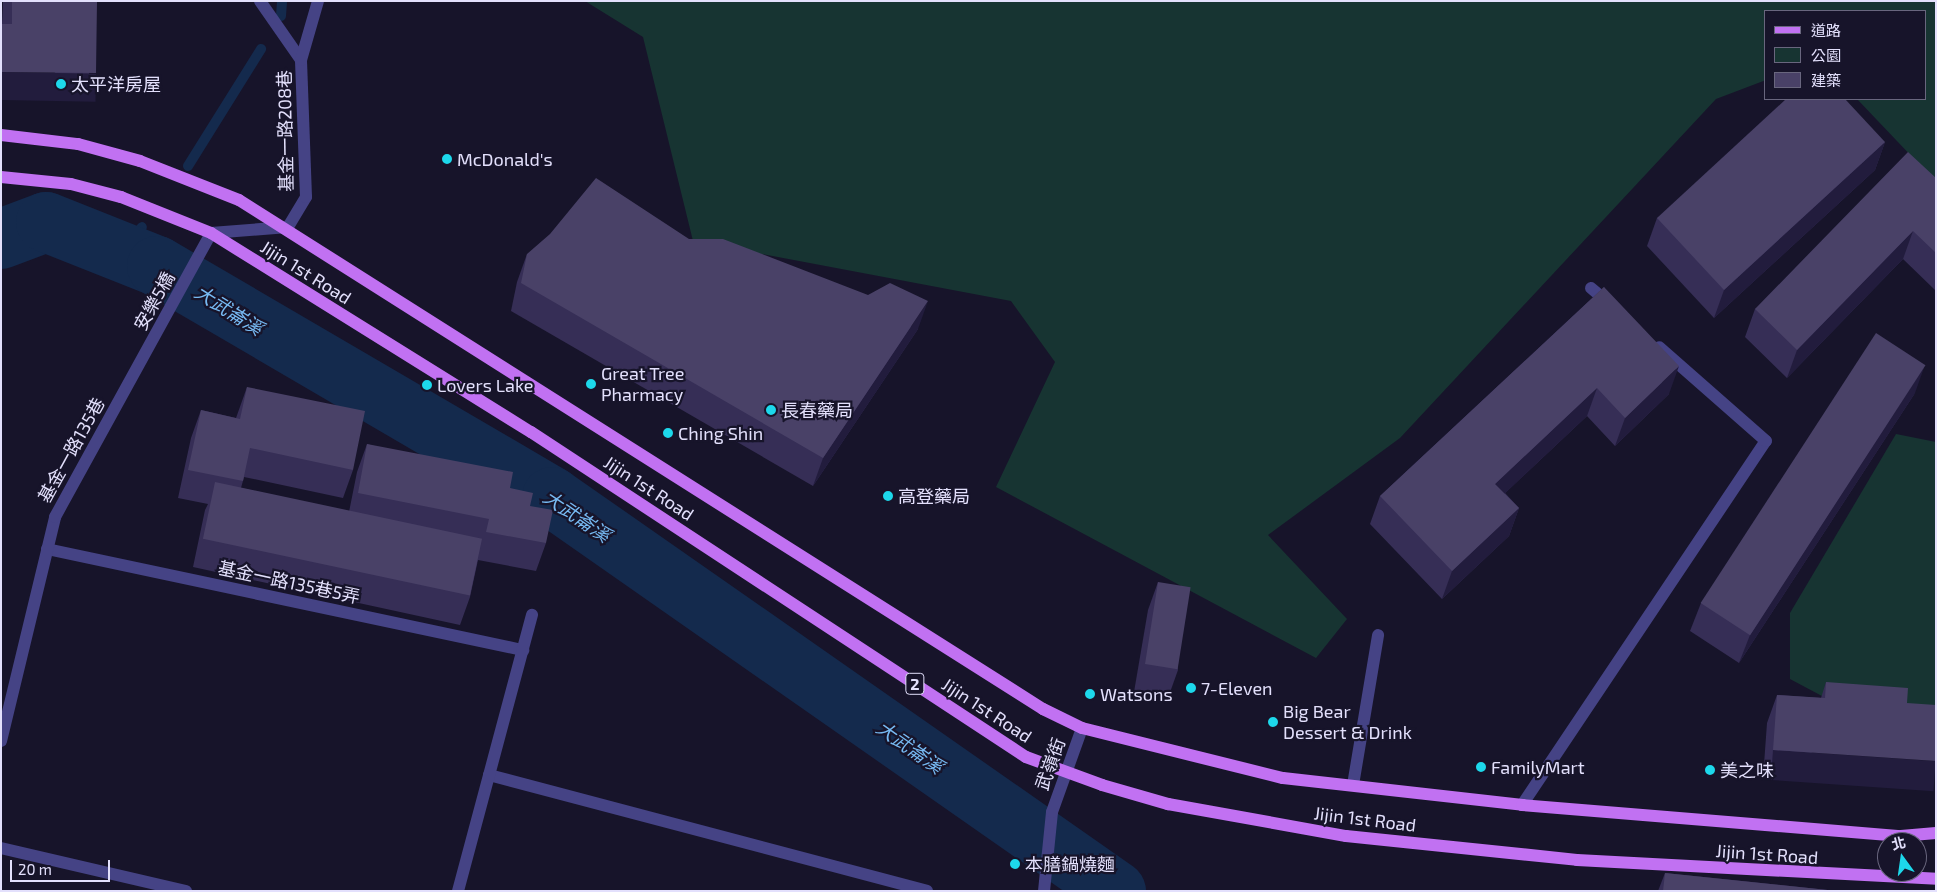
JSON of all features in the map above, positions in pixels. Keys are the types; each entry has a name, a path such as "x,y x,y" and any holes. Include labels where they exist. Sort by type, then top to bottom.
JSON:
{"main road":[{"name":"Jijin 1st Road","path":"1,135 78,144 140,161 239,200 288,228 1043,709 1082,728 1282,778 1522,805 1901,836 1936,833"},
{"name":"Jijin 1st Road","path":"1,177 71,184 121,197 211,233 531,432 1026,757 1168,804 1346,836 1577,860 1936,879"}],"street":[{"path":"260,1 301,60"},
{"name":"基金一路208巷","path":"288,228 306,197 301,60 318,1"},
{"path":"211,233 288,228"},
{"name":"安樂5橋","path":"143,357 211,233"},
{"path":"1591,288 1620,313"},
{"path":"1522,805 1766,441 1649,339"},
{"name":"基金一路135巷","path":"1,740 55,517 143,357"},
{"name":"基金一路135巷5弄","path":"47,549 523,650"},
{"path":"458,891 532,615"},
{"path":"1353,785 1378,635"},
{"name":"武嶺街","path":"1044,891 1052,812 1082,728"},
{"path":"489,775 927,891"},
{"path":"1,848 186,891"}],"green space":[{"path":"585,1 1936,1 1936,182 1858,100 1927,100 1927,10 1764,10 1764,81 1716,99 1400,438 1268,535 1347,619 1316,658 996,487 1055,362 1011,301 693,241 643,37"},
{"path":"1896,434 1936,442 1936,719 1867,720 1790,679 1790,613"}],"building":[{"path":"12,1 97,1 96,73 1,72 1,24 12,24"},
{"path":"1785,100 1846,100 1885,142 1724,290 1657,218"},
{"path":"1908,152 1936,178 1936,253 1913,231 1797,350 1755,309"},
{"path":"596,178 689,239 723,239 868,295 890,283 928,301 823,458 521,283 527,254 550,234"},
{"path":"1604,287 1679,366 1625,418 1597,388 1495,484 1519,508 1452,571 1380,496"},
{"path":"1876,333 1925,365 1750,635 1701,603"},
{"path":"247,387 365,411 353,470 250,448 243,481 188,470 201,410 240,419"},
{"path":"367,444 513,472 510,488 533,493 530,506 553,510 546,543 486,532 489,519 358,493"},
{"path":"215,482 482,539 470,595 203,539"},
{"path":"1158,582 1191,587 1178,669 1145,664"},
{"path":"1826,682 1908,688 1907,703 1936,705 1936,761 1773,750 1777,695 1825,698"},
{"path":"1665,873 1837,891 1663,891"}],"waterway":[{"path":"281,16 282,1"},
{"path":"188,166 261,49"},
{"name":"大武崙溪","path":"1,239 46,222 157,266 552,497 1116,891"},
{"path":"123,253 142,227"}],"place":[{"name":"太平洋房屋","path":"61,84"},
{"name":"McDonald's","path":"447,159"},
{"name":"Great Tree Pharmacy","path":"591,384"},
{"name":"Lovers Lake","path":"427,385"},
{"name":"長春藥局","path":"771,410"},
{"name":"Ching Shin","path":"668,433"},
{"name":"高登藥局","path":"888,496"},
{"name":"7-Eleven","path":"1191,688"},
{"name":"Watsons","path":"1090,694"},
{"name":"Big Bear Dessert & Drink","path":"1273,722"},
{"name":"FamilyMart","path":"1481,767"},
{"name":"美之味","path":"1710,770"},
{"name":"本膳鍋燒麵","path":"1015,864"}]}
